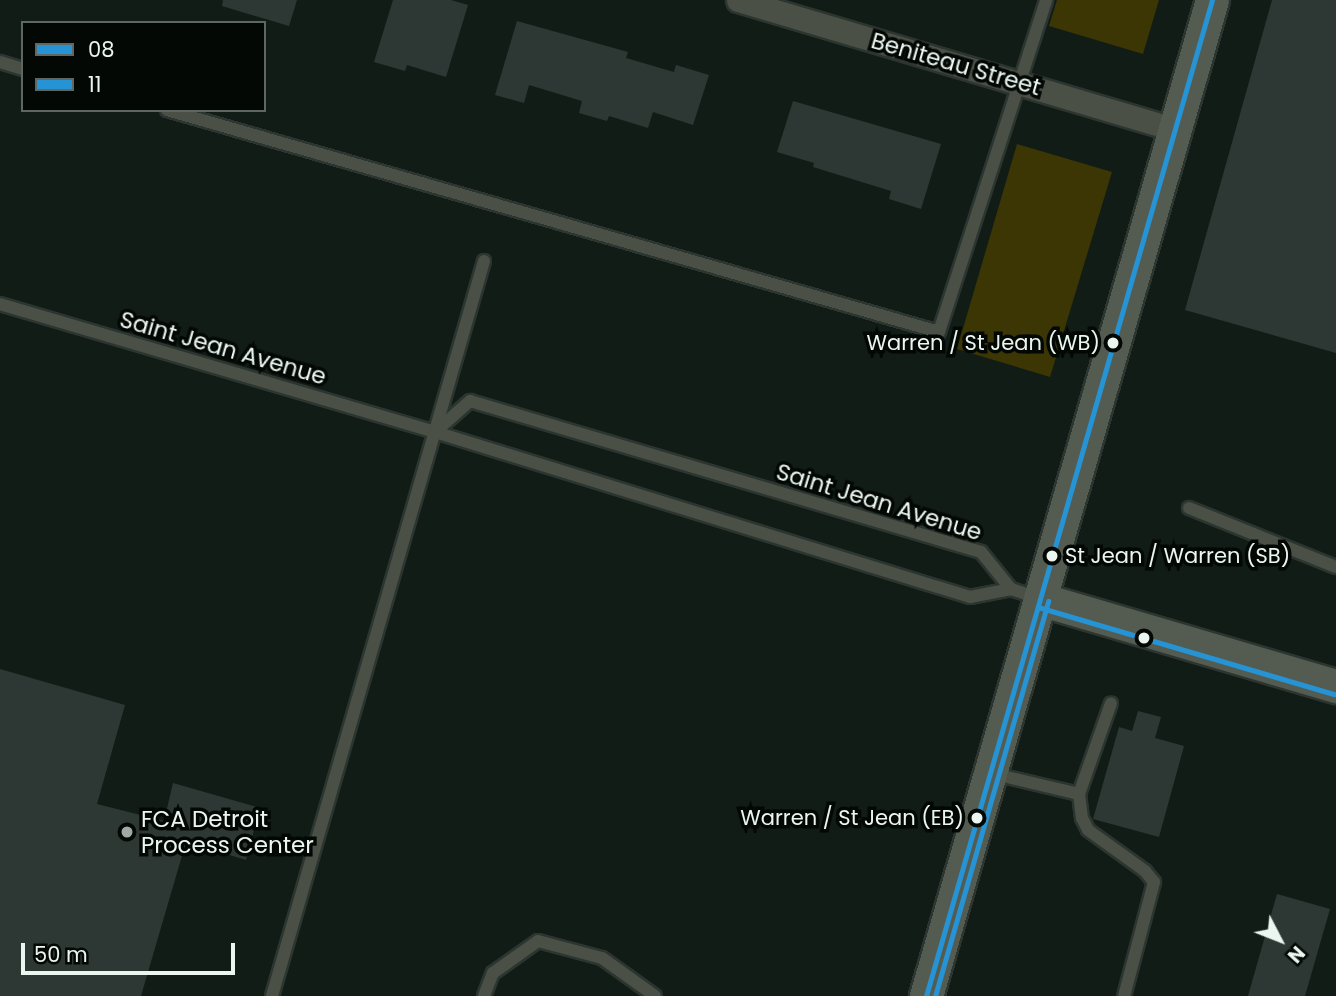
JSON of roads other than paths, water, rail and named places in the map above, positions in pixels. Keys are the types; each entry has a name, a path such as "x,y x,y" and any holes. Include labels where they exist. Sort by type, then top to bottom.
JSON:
{"main road":[{"path":"926,996 990,773 1026,594 1174,129 1212,0"},
{"path":"1026,594 1336,686"}],"street":[{"name":"Beniteau Street","path":"738,0 1174,129"}],"lane":[{"path":"174,112 939,332 1046,0"},
{"path":"0,62 21,68"},
{"path":"272,996 484,261"},
{"name":"Saint Jean Avenue","path":"0,304 435,432 970,597 1026,594"},
{"name":"Saint Jean Avenue","path":"435,432 470,401 981,552 1026,594"},
{"path":"1189,508 1336,567"},
{"path":"1111,703 1079,794 1082,818 1088,830 1145,870 1154,882 1124,996"},
{"path":"990,773 1079,794"},
{"path":"484,996 492,973 538,941 602,958 655,996"}],"place":[{"name":"Warren / St Jean (WB)","path":"1113,343"},
{"name":"St Jean / Warren (SB)","path":"1052,556"},
{"name":"Warren / St Jean (EB)","path":"977,818"},
{"name":"FCA Detroit Process Center","path":"127,832"}]}
